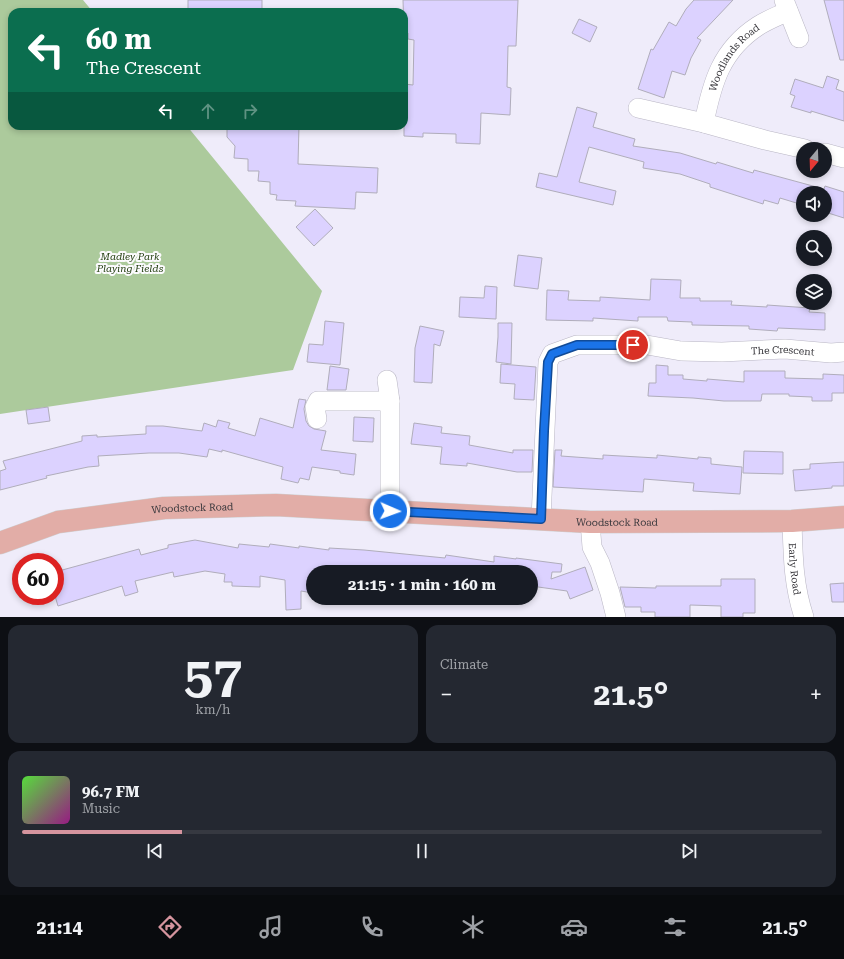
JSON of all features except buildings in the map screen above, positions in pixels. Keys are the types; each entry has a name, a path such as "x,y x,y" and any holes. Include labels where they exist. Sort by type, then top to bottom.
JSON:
{"main road":[{"name":"Woodstock Road","path":"0,543 58,522 164,508 276,506 590,522 792,520 844,517"}],"street":[{"name":"Woodlands Road","path":"704,123 715,80 724,60 737,43 786,5 799,38"},
{"path":"638,108 704,123 796,147"},
{"path":"832,155 844,158"},
{"name":"The Crescent","path":"541,519 548,362 552,354 577,345 647,345 722,360 785,349 831,353 844,352"},
{"path":"387,380 390,401 390,511"},
{"path":"317,419 315,407 318,401 390,401"},
{"name":"Early Road","path":"792,520 794,573 798,600 804,617"},
{"path":"590,522 592,547 600,563 616,617"}],"green space":[{"name":"Madley Park Playing Fields","path":"0,0 83,0 90,8 8,8 8,130 190,130 322,291 293,370 0,414"}],"route":[{"path":"390,511 453,514 493,518 541,519 548,362 552,354 577,345 633,345"}]}
